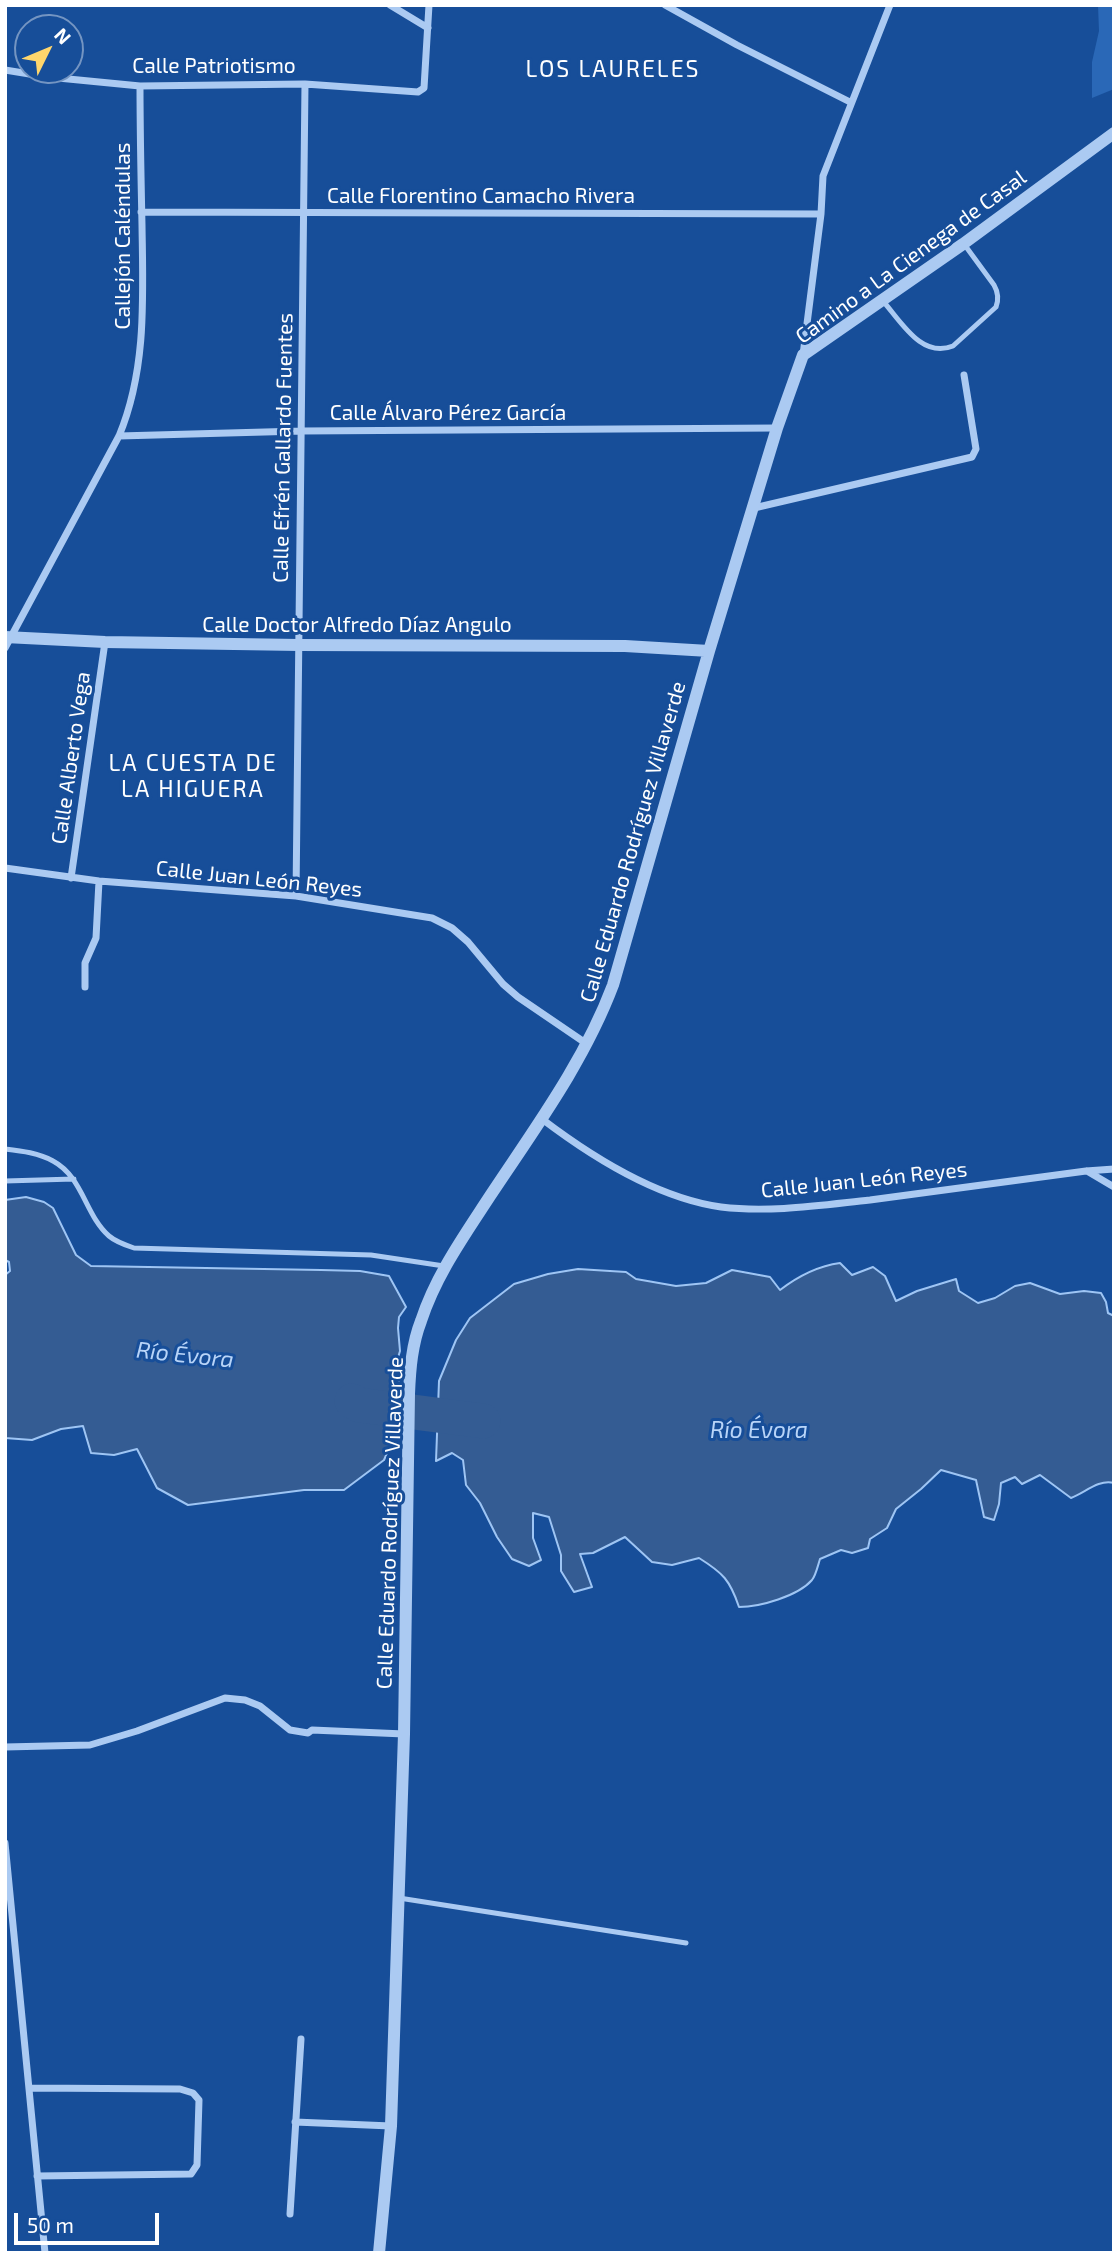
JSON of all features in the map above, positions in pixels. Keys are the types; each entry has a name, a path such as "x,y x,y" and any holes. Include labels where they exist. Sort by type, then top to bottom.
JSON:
{"street":[{"path":"390,5 428,28 429,5"},
{"path":"665,5 850,102"},
{"path":"803,355 821,214 823,176 890,5"},
{"name":"Calle Patriotismo","path":"5,70 140,86 305,84 418,92 423,89 428,28"},
{"name":"Calle Efrén Gallardo Fuentes","path":"296,896 305,84"},
{"name":"Callejón Caléndulas","path":"7,640 128,416 143,313 140,86"},
{"name":"Camino a La Cienega de Casal","path":"709,651 777,428 803,355 963,244 1114,133"},
{"name":"Calle Florentino Camacho Rivera","path":"141,212 821,214"},
{"path":"754,508 971,457 976,449 964,375"},
{"name":"Calle Álvaro Pérez García","path":"119,436 301,431 777,428"},
{"name":"Calle Doctor Alfredo Díaz Angulo","path":"7,640 299,645 625,646 709,651"},
{"name":"Calle Alberto Vega","path":"71,878 105,642"},
{"name":"Calle Eduardo Rodríguez Villaverde","path":"379,2253 391,2126 404,1734 411,1363 419,1324 445,1266 588,1044 613,985 709,651"},
{"name":"Calle Juan León Reyes","path":"5,868 99,881 296,896 443,922 468,942 503,984 518,997 588,1044"},
{"path":"85,987 85,963 97,933 99,881"},
{"name":"Calle Juan León Reyes","path":"541,1119 582,1149 639,1179 678,1196 720,1207 751,1209 820,1206 1114,1169"},
{"path":"1086,1171 1114,1187"},
{"path":"5,1747 90,1745 126,1735 225,1698 245,1700 260,1706 290,1730 308,1734 312,1730 404,1734"},
{"path":"5,1843 45,2253"},
{"path":"290,2214 301,2039"},
{"path":"29,2088 180,2089 193,2093 199,2100 197,2165 191,2174 37,2176"},
{"path":"295,2122 391,2126"}],"lane":[{"path":"882,300 917,341 927,348 945,349 953,346 996,307 998,301 994,285 963,244"},
{"path":"5,1149 27,1152 53,1161 74,1179 108,1235 134,1248 371,1255 445,1266"},
{"path":"5,1181 74,1179"},
{"path":"399,1898 687,1943"}],"shaded area":[{"path":"1098,5 1114,5 1114,89 1092,98 1092,62 1099,31"}],"water":[{"name":"Río Évora","path":"26,1197 44,1202 53,1208 76,1255 91,1266 360,1271 389,1276 406,1307 399,1317 400,1351 394,1371 400,1385 396,1432 384,1460 344,1490 304,1490 188,1505 157,1488 137,1449 114,1455 91,1453 83,1426 61,1429 32,1440 5,1438 5,1275 10,1271 9,1262 5,1260 5,1200"},
{"name":"Río Évora","path":"840,1263 852,1275 873,1267 885,1276 896,1301 917,1291 956,1279 959,1291 978,1303 995,1298 1015,1286 1030,1283 1060,1294 1084,1291 1101,1293 1108,1313 1114,1316 1114,1483 1102,1483 1071,1498 1040,1475 1022,1484 1015,1477 1001,1483 994,1520 984,1517 976,1480 941,1470 896,1509 887,1528 870,1539 868,1548 852,1553 841,1550 820,1559 812,1580 788,1596 768,1603 739,1607 725,1578 699,1558 672,1565 652,1562 625,1537 593,1553 580,1554 592,1587 574,1592 561,1571 561,1555 549,1517 533,1513 533,1538 541,1560 529,1566 512,1559 497,1537 480,1503 466,1485 463,1460 452,1453 436,1461 439,1381 456,1340 470,1318 514,1284 578,1269 626,1272 636,1279 676,1286 706,1283 732,1270 770,1277 780,1290 808,1273"}],"waterway":[{"name":"Río Évora","path":"352,1401 359,1405 483,1421"}],"district":[{"name":"LOS LAURELES","path":"613,69"},
{"name":"LA CUESTA DE LA HIGUERA","path":"193,776"}]}
